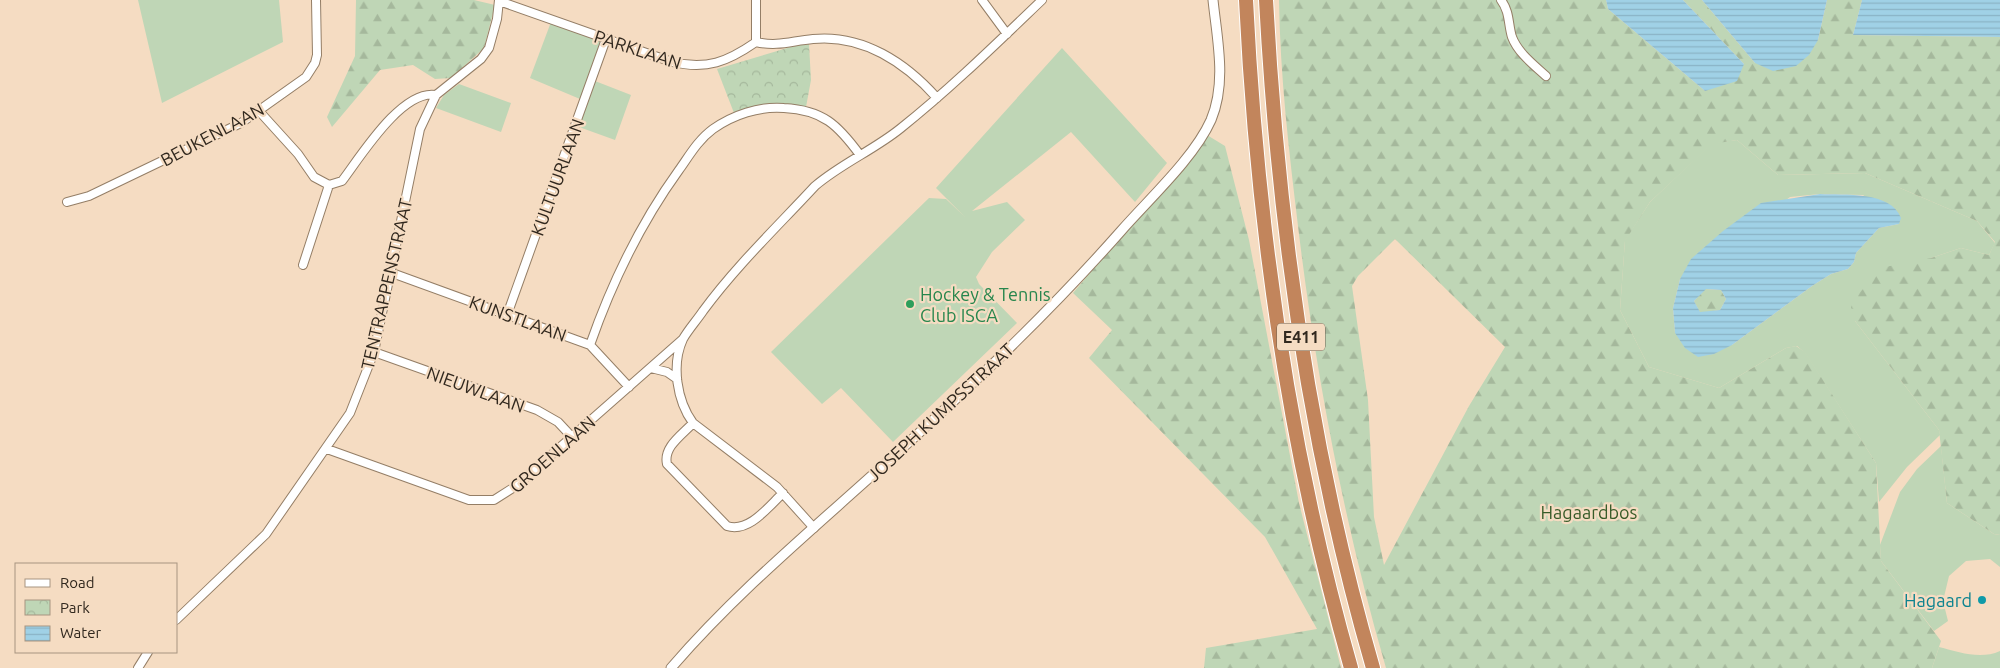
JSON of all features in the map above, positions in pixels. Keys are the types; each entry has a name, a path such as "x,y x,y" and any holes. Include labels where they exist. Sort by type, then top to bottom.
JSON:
{"highway":[{"name":"E411","path":"1246,0 1249,69 1261,195 1274,300 1315,526 1352,668"},
{"name":"E411","path":"1266,0 1281,194 1294,298 1313,412 1335,519 1358,617 1373,668"}],"street":[{"name":"BEUKENLAAN","path":"67,202 89,196 241,123 306,77 315,63 317,55 316,0"},
{"path":"756,0 756,42 772,46 814,38 854,43 875,50 909,69 937,98"},
{"path":"982,0 1007,34"},
{"path":"814,528 783,493 693,423 688,416 677,379 679,357 684,339 722,285 808,193 831,172 880,144 937,98 1042,0"},
{"name":"JOSEPH KUMPSSTRAAT","path":"671,668 728,605 918,434 1058,300 1198,143 1211,119 1219,88 1219,53 1213,0"},
{"path":"1501,0 1508,12 1513,39 1517,46 1546,76"},
{"name":"PARKLAAN","path":"499,1 606,39 691,66 720,62 737,55 756,42"},
{"name":"TENTRAPPENSTRAAT","path":"178,618 266,534 350,414 374,352 392,272 417,137 426,112 436,95 481,59 489,48 499,1"},
{"name":"KULTUURLAAN","path":"508,315 606,39"},
{"path":"259,111 298,154 314,177 329,185 342,181 403,106 419,96 428,93 436,95"},
{"path":"590,345 617,274 635,238 658,199 698,144 712,129 732,118 757,109 798,109 818,114 831,121 842,130 860,155"},
{"path":"303,265 329,185"},
{"name":"KUNSTLAAN","path":"392,272 590,345 629,387"},
{"name":"GROENLAAN","path":"327,449 469,500 482,502 494,500 505,495 684,339"},
{"name":"NIEUWLAAN","path":"374,352 537,410 558,422 572,436"},
{"path":"651,368 667,372 677,379"},
{"path":"693,423 668,449 665,456 667,464 727,526 736,529 748,525 783,493"},
{"path":"138,668 147,653"}],"green space":[{"path":"138,0 279,0 283,42 162,103"},
{"path":"356,0 474,0 495,5 484,48 451,78 435,79 413,65 380,70 332,127 327,117 355,56"},
{"name":"Hagaardbos","path":"1279,0 1606,0 1608,9 1705,91 1744,64 1683,0 1702,0 1755,63 1818,40 1827,0 1862,0 1853,35 2000,37 2000,535 1994,534 1947,503 1939,430 1855,321 1851,307 1855,297 1885,267 1931,258 1961,248 1989,255 1995,242 1977,221 1865,173 1778,175 1737,140 1712,144 1650,202 1625,241 1620,310 1649,367 1719,388 1786,348 1796,346 1805,352 1876,463 1881,561 1941,641 1932,668 1386,668 1344,504 1313,338 1288,142","holes":["1395,239 1505,347 1469,406 1384,565 1374,517 1368,400 1352,286 1358,276"]},
{"path":"551,22 601,41 580,99 530,78"},
{"path":"809,44 811,80 806,107 770,103 734,113 717,69 794,46"},
{"name":"Hockey & Tennis Club ISCA","path":"1062,48 1167,163 1135,202 1071,132 972,211 1007,202 1025,220 992,252 976,277 979,284 1017,323 893,442 841,388 822,404 771,352 929,198 946,199 965,217 936,188"},
{"path":"595,81 631,95 615,140 579,127"},
{"path":"459,84 511,103 501,132 436,108 444,95"},
{"path":"1207,135 1225,146 1249,240 1299,503 1341,668 1204,668 1206,648 1317,629 1265,537 1089,358 1112,330 1073,293"},
{"path":"1737,140 1778,175 1865,173 1977,221 1995,243 1989,255 1961,248 1931,258 1855,321 1939,430 1940,435 1907,467 1879,502 1876,463 1805,353 1797,346 1786,348 1719,388 1649,367 1620,310 1625,240 1650,202 1712,143","holes":["1820,194 1863,195 1899,224 1879,228 1856,253 1854,262 1848,269 1831,274 1812,286 1732,345 1675,333 1673,308 1680,279 1790,197"]},
{"path":"1705,289 1721,290 1726,299 1720,310 1700,313 1694,301"},
{"path":"1941,446 1947,503 1994,534 2000,535 2000,567 1990,559 1966,561 1949,576 1943,601 1948,621 1934,631 1881,561 1880,545 1900,492 1917,469"},
{"path":"1939,647 1977,655 1992,654 2000,651 2000,668 1932,668"}],"water":[{"path":"1606,0 1683,0 1744,64 1737,81 1705,91 1608,9"},
{"path":"1702,0 1827,0 1818,40 1809,55 1796,66 1773,71 1755,63"},
{"path":"1862,0 2000,0 2000,37 1853,35"},
{"path":"1820,194 1866,196 1888,203 1896,209 1901,218 1899,224 1879,228 1856,253 1854,262 1848,269 1831,274 1812,286 1732,345 1714,354 1698,357 1685,348 1675,333 1673,308 1680,279 1691,259 1723,231 1761,203","holes":["1706,289 1721,290 1726,299 1720,310 1700,312 1694,301"]}],"place":[{"name":"Hockey & Tennis Club ISCA","path":"910,304"},
{"name":"Hagaard","path":"1982,600"}]}
